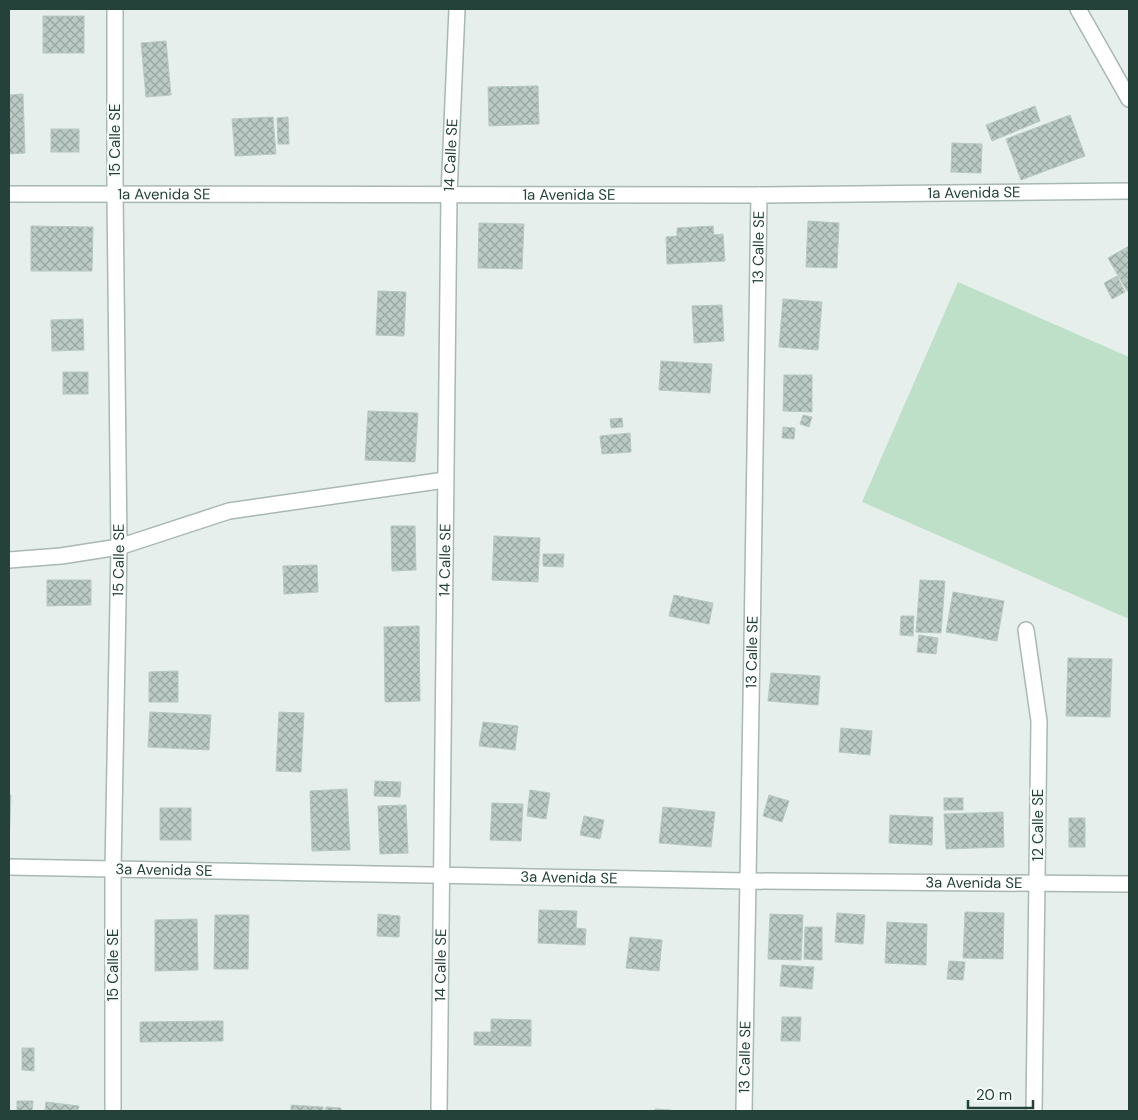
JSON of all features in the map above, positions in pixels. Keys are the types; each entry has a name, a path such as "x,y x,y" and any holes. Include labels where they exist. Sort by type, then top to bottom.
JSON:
{"street":[{"name":"15 Calle SE","path":"113,1111 113,869 119,547 115,9"},
{"name":"14 Calle SE","path":"439,1111 449,194 457,9"},
{"path":"1078,9 1129,98"},
{"name":"1a Avenida SE","path":"9,194 759,195 1129,191"},
{"name":"13 Calle SE","path":"744,1111 747,881 757,464 759,195"},
{"path":"9,560 61,556 119,547 229,510 445,480"},
{"name":"12 Calle SE","path":"1026,630 1039,721 1034,1111"},
{"name":"3a Avenida SE","path":"9,867 747,881 1129,884"}],"green space":[{"path":"958,282 1129,357 1129,619 862,502"}],"building":[{"path":"43,16 84,16 84,53 43,53"},
{"path":"166,41 171,95 146,97 141,43"},
{"path":"538,86 539,124 489,126 488,87"},
{"path":"23,94 25,153 9,154 9,95"},
{"path":"1035,106 1040,121 992,141 986,125"},
{"path":"1070,115 1085,156 1021,180 1006,139"},
{"path":"273,117 276,154 235,156 232,119"},
{"path":"288,117 289,144 278,144 277,118"},
{"path":"51,129 79,129 79,152 51,152"},
{"path":"952,143 982,144 981,173 951,172"},
{"path":"808,221 839,223 837,268 806,267"},
{"path":"479,223 524,224 522,269 478,268"},
{"path":"31,226 93,227 92,271 31,271"},
{"path":"713,226 714,235 723,234 725,261 667,264 666,237 677,236 677,228"},
{"path":"1129,246 1129,290 1127,291 1108,258"},
{"path":"1117,276 1125,292 1112,299 1104,283"},
{"path":"378,291 406,292 404,336 376,335"},
{"path":"783,299 822,302 818,350 779,347"},
{"path":"722,305 724,341 694,343 692,306"},
{"path":"83,319 84,350 52,351 51,320"},
{"path":"661,361 712,364 710,393 659,390"},
{"path":"63,372 88,372 88,394 63,394"},
{"path":"784,375 812,375 812,412 783,411"},
{"path":"368,411 418,413 415,462 365,460"},
{"path":"803,415 812,417 809,427 800,424"},
{"path":"622,418 623,427 611,428 610,419"},
{"path":"783,427 795,428 794,439 782,438"},
{"path":"630,433 631,452 602,454 600,436"},
{"path":"391,526 415,526 416,570 392,571"},
{"path":"494,536 540,538 538,582 492,580"},
{"path":"543,554 564,554 563,567 543,566"},
{"path":"317,565 318,592 284,594 283,566"},
{"path":"47,580 91,580 91,605 47,606"},
{"path":"920,580 945,581 941,633 916,632"},
{"path":"953,592 1004,601 997,641 946,632"},
{"path":"674,595 713,603 709,624 669,616"},
{"path":"901,616 914,616 913,636 900,635"},
{"path":"419,626 420,701 385,702 384,627"},
{"path":"919,635 938,638 936,654 917,652"},
{"path":"1068,658 1112,659 1110,717 1066,716"},
{"path":"178,671 178,702 149,702 149,672"},
{"path":"771,673 820,676 818,705 768,701"},
{"path":"150,712 211,715 209,750 148,747"},
{"path":"279,712 304,713 301,772 276,771"},
{"path":"483,722 518,726 515,750 479,746"},
{"path":"841,728 872,731 870,755 839,752"},
{"path":"375,781 401,782 400,797 374,796"},
{"path":"347,789 350,850 312,851 310,791"},
{"path":"530,790 550,793 546,819 527,816"},
{"path":"9,795 11,795 9,845"},
{"path":"769,795 789,801 782,822 763,816"},
{"path":"944,798 963,798 963,810 944,810"},
{"path":"492,803 523,804 521,841 490,840"},
{"path":"406,805 408,853 380,854 378,806"},
{"path":"663,807 715,812 711,847 659,843"},
{"path":"160,808 191,808 191,840 160,840"},
{"path":"1003,812 1004,847 946,849 944,814"},
{"path":"890,815 933,817 932,845 889,843"},
{"path":"584,816 604,820 600,839 580,835"},
{"path":"1069,818 1085,818 1085,847 1069,847"},
{"path":"539,910 577,911 576,928 586,929 585,945 538,943"},
{"path":"965,912 1004,913 1003,959 963,958"},
{"path":"837,913 865,915 863,944 835,942"},
{"path":"378,914 400,916 399,937 377,936"},
{"path":"770,914 803,915 801,960 768,959"},
{"path":"215,915 249,915 248,969 214,969"},
{"path":"197,919 198,970 155,971 155,920"},
{"path":"887,922 927,924 926,965 885,963"},
{"path":"805,927 822,927 822,960 804,959"},
{"path":"630,937 662,940 659,971 626,968"},
{"path":"949,961 965,962 963,980 947,979"},
{"path":"782,965 814,967 812,989 780,986"},
{"path":"782,1017 801,1017 800,1041 781,1041"},
{"path":"491,1019 531,1020 531,1046 474,1045 474,1032 491,1032"},
{"path":"223,1021 223,1041 140,1042 140,1022"},
{"path":"22,1048 34,1048 34,1071 22,1070"},
{"path":"17,1101 33,1101 32,1111 17,1111"},
{"path":"46,1102 79,1106 78,1111 45,1111"},
{"path":"291,1105 323,1107 323,1111 291,1111"},
{"path":"326,1107 341,1108 341,1111 325,1111"},
{"path":"655,1109 671,1110 671,1111 655,1111"}]}
